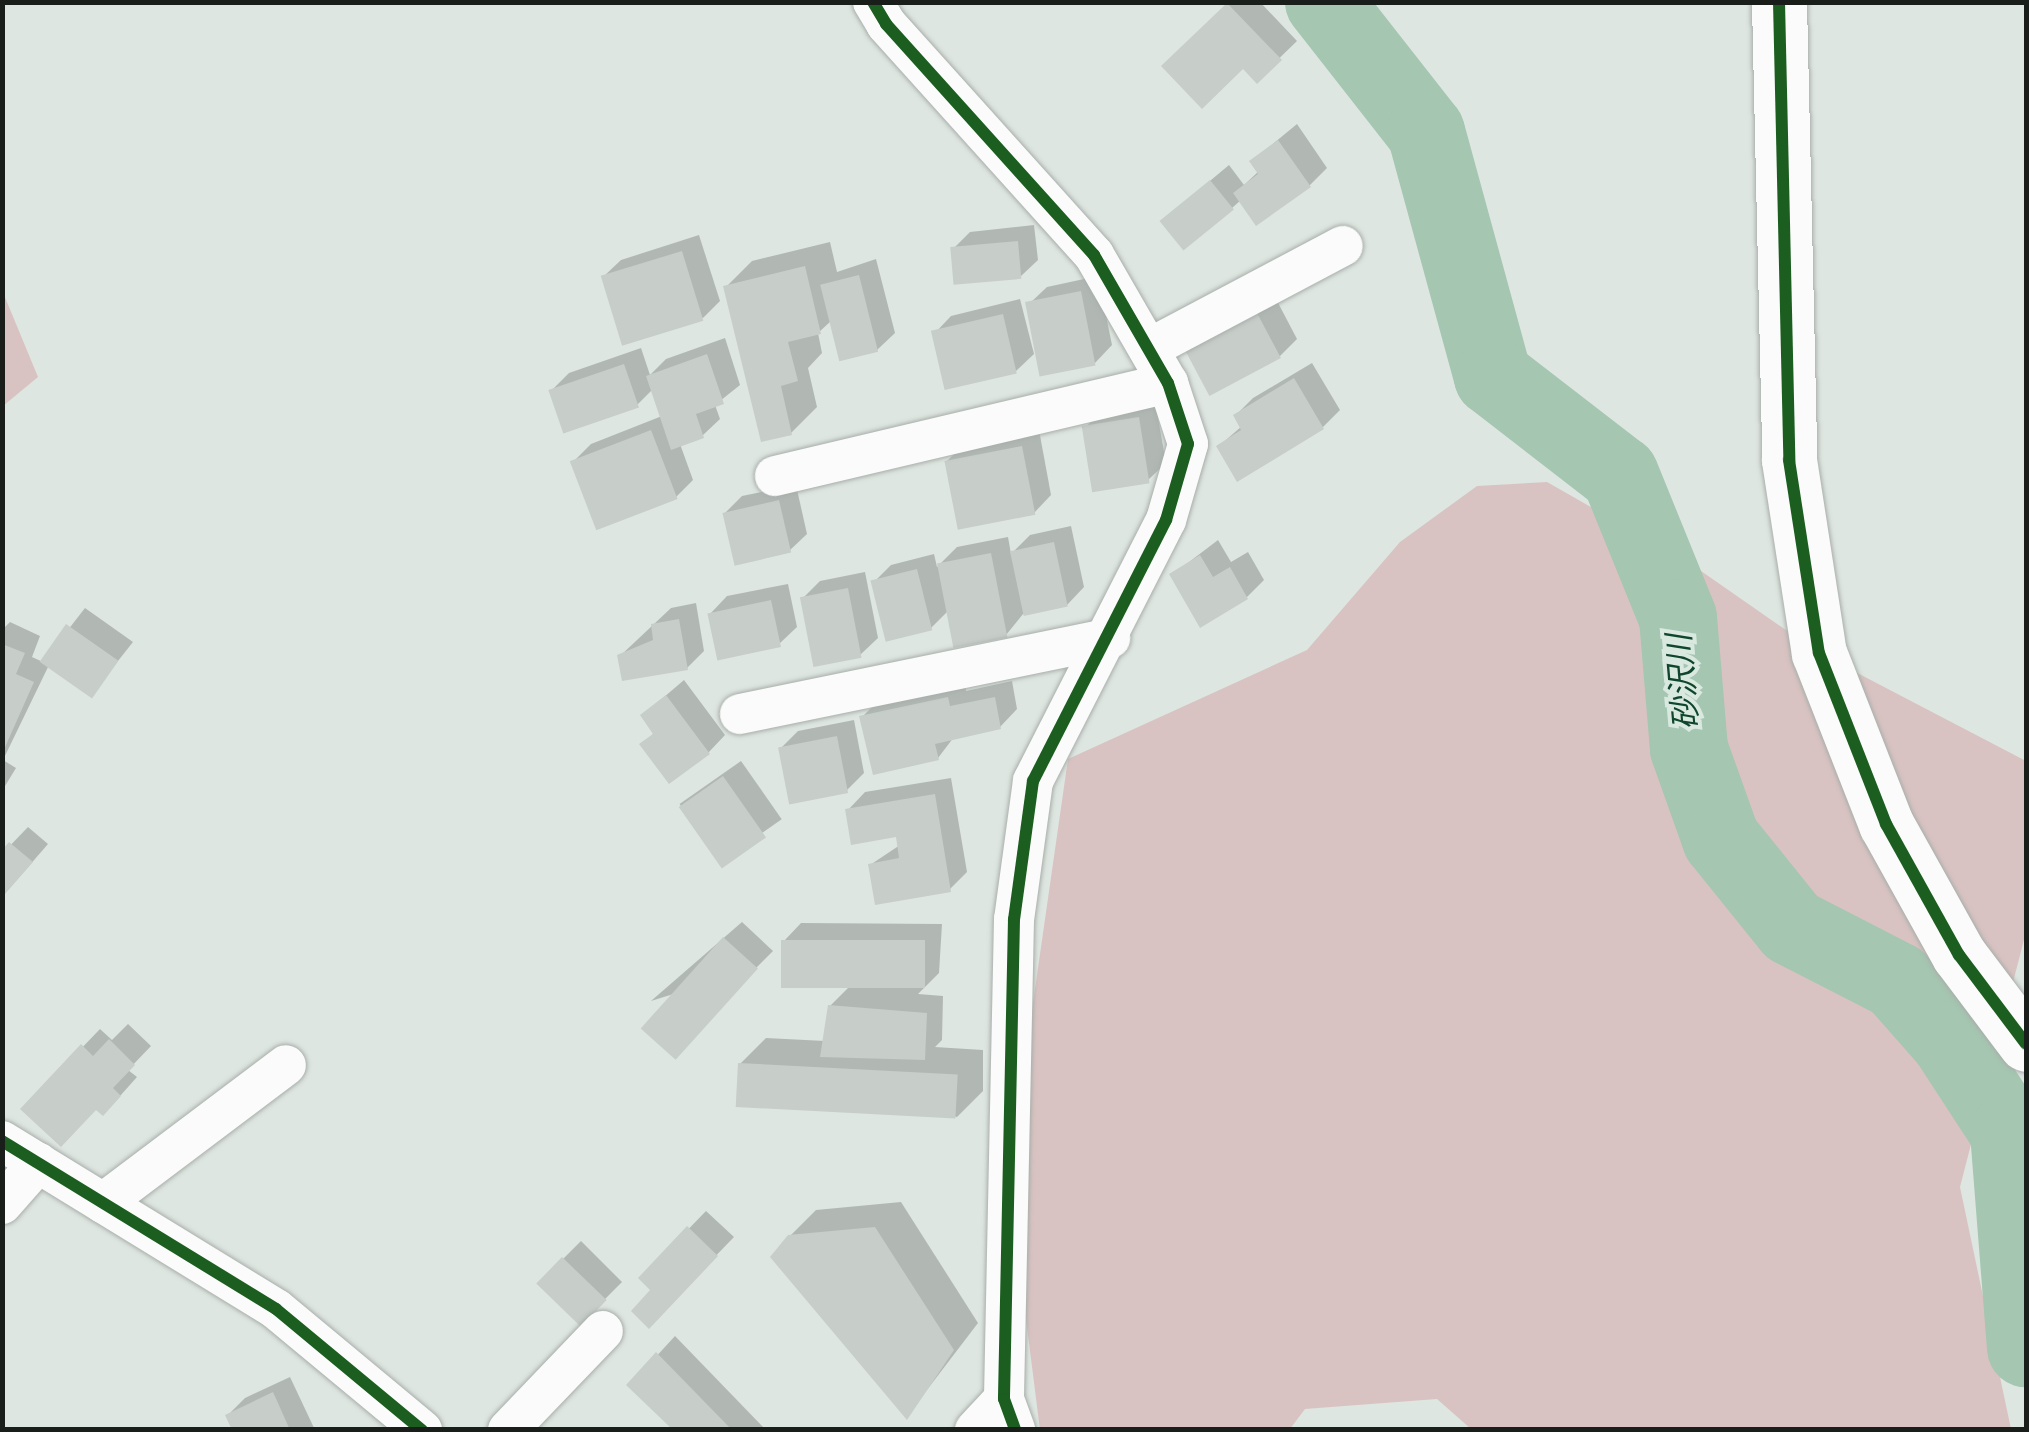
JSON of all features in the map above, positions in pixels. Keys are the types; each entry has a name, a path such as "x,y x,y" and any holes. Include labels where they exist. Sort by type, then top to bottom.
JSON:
{"street":[{"path":"873,2 886,24 1094,254 1159,366 1188,444 1166,520 1110,638 1034,781 1014,919 1009,1414 976,1430"},
{"path":"1779,2 1789,460 1819,653 1886,824 1959,955 2026,1044"},
{"path":"775,476 1159,366 1343,246"},
{"path":"740,714 1110,638"},
{"path":"103,1203 286,1065"},
{"path":"2,1141 276,1310 422,1430"},
{"path":"2,1204 38,1162"},
{"path":"508,1430 603,1331"}],"shaded area":[{"path":"2,290 38,377 3,406 2,406"},
{"path":"1547,482 1691,564 1819,653 2026,761 2026,932 1960,1187 2011,1429 1471,1429 1437,1399 1305,1409 1290,1429 1040,1430 1008,1177 1068,759 1307,650 1400,542 1477,486"}],"building":[{"path":"1227,3 1282,60 1257,84 1243,69 1202,109 1161,66"},
{"path":"1278,140 1311,187 1256,226 1233,193 1258,174 1249,161"},
{"path":"1210,180 1234,210 1183,250 1159,221"},
{"path":"1018,241 1021,279 954,285 950,247"},
{"path":"682,251 703,321 622,346 601,276"},
{"path":"805,266 821,334 788,342 798,381 781,386 792,435 761,442 723,286"},
{"path":"859,275 878,352 839,361 820,285"},
{"path":"1081,291 1096,366 1040,376 1025,302"},
{"path":"1257,313 1281,358 1209,396 1185,351"},
{"path":"1003,314 1017,373 945,390 931,331"},
{"path":"707,354 724,404 696,414 704,438 671,450 646,376"},
{"path":"624,364 639,407 563,434 548,390"},
{"path":"1294,378 1324,429 1237,482 1216,446 1241,430 1233,415"},
{"path":"1139,417 1149,483 1092,492 1082,426"},
{"path":"651,430 678,499 596,530 570,461"},
{"path":"1022,446 1035,515 958,530 944,461"},
{"path":"779,500 791,553 735,566 722,513"},
{"path":"1054,542 1068,607 1024,616 1010,551"},
{"path":"991,553 1007,637 953,648 937,563"},
{"path":"1200,555 1213,577 1230,567 1248,599 1200,628 1169,574"},
{"path":"917,569 932,630 886,642 870,581"},
{"path":"848,588 862,658 813,667 800,597"},
{"path":"771,600 781,647 717,660 707,614"},
{"path":"679,619 688,670 622,681 617,655 653,640 651,624"},
{"path":"66,624 118,661 92,698 40,662"},
{"path":"2,644 25,653 16,674 34,682 2,754"},
{"path":"666,695 710,754 669,784 639,744 653,734 640,715"},
{"path":"948,697 950,706 995,697 1001,729 935,744 939,760 873,775 859,716"},
{"path":"837,736 848,793 789,804 778,747"},
{"path":"723,776 766,837 722,868 679,807"},
{"path":"935,794 951,892 875,905 868,864 899,858 896,837 851,845 845,809"},
{"path":"9,842 33,862 2,897 2,850"},
{"path":"723,937 758,968 676,1060 641,1028"},
{"path":"781,940 925,940 925,988 781,988"},
{"path":"828,1005 927,1013 925,1060 820,1057"},
{"path":"109,1039 135,1065 113,1088 121,1096 103,1116 96,1110 61,1147 20,1109 81,1044 93,1056"},
{"path":"738,1063 958,1075 955,1118 736,1107"},
{"path":"687,1226 718,1256 649,1329 631,1311 650,1290 638,1278"},
{"path":"875,1227 954,1350 907,1420 770,1257 788,1235"},
{"path":"562,1257 607,1300 581,1327 536,1284"},
{"path":"656,1352 732,1430 673,1430 626,1385"},
{"path":"273,1392 290,1430 232,1430 225,1415"}],"waterway":[{"name":"砂沢川","path":"1324,2 1426,132 1493,377 1620,475 1678,618 1689,749 1721,839 1792,927 1897,981 1949,1040 2009,1132 2026,1348"}],"cycle path":[{"path":"873,2 886,24 1094,255 1168,383 1188,444 1166,520 1033,781 1014,919 1004,1399 1015,1430"},
{"path":"1779,2 1789,460 1819,653 1886,824 1959,955 2026,1044"},
{"path":"2,1141 276,1309 422,1430"}]}
